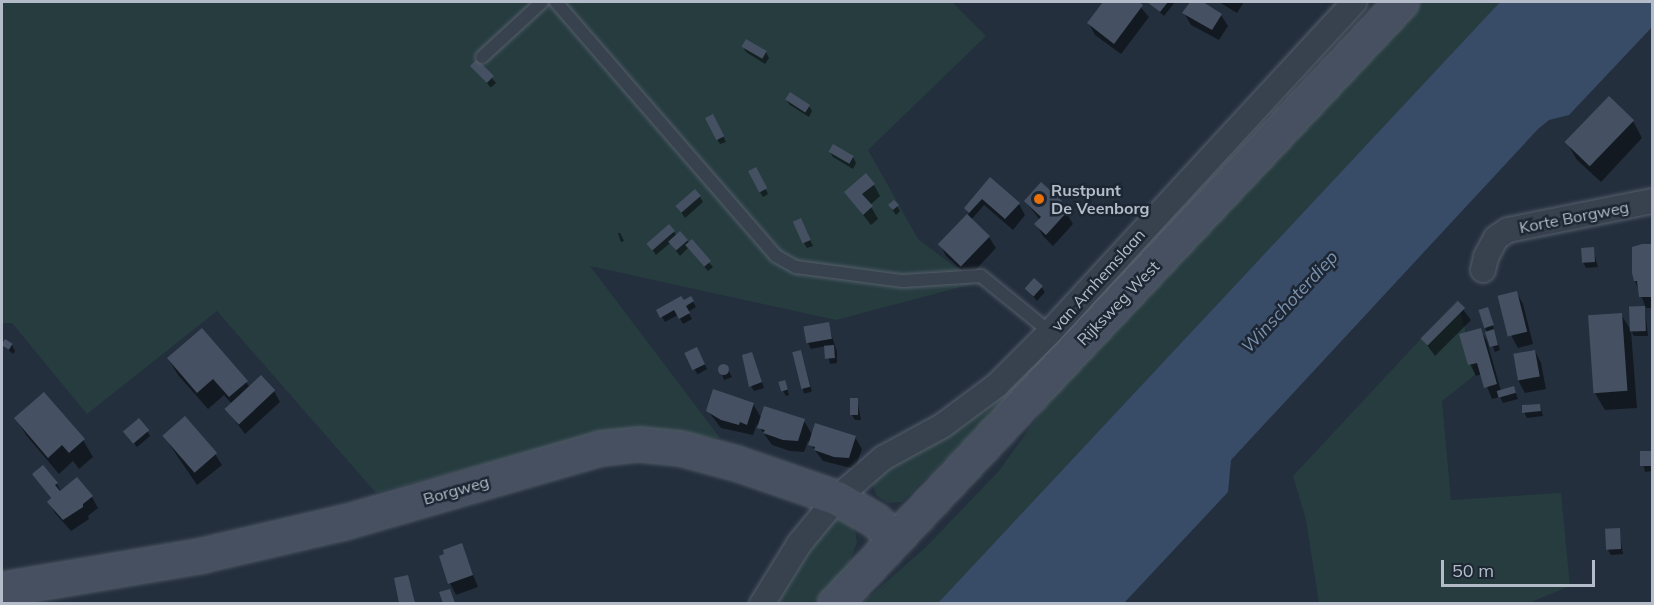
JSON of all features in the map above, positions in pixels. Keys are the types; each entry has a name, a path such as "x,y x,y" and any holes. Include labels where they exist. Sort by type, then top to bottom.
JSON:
{"street":[{"name":"van Arnhemslaan","path":"837,498 883,458 942,426 983,397 1050,332 1355,2"},
{"name":"Rijksweg West","path":"834,603 1401,2"},
{"name":"Korte Borgweg","path":"1483,270 1486,257 1496,238 1508,230 1653,201"},
{"name":"Borgweg","path":"2,589 202,555 344,522 581,453 619,445 658,444 680,448 770,474 837,498 875,520 894,538"},
{"path":"762,603 799,544 837,498"}],"lane":[{"path":"482,57 542,2"},
{"path":"556,2 776,256 796,267 903,281 981,276 1050,332"}],"green space":[{"path":"2,2 952,2 986,36 868,150 918,239 976,283 836,320 590,266 720,438 665,432 540,449 376,493 217,311 87,414 12,323 2,323"},
{"path":"1421,2 1500,2 938,603 861,604 926,547 999,471 1051,398"},
{"path":"1458,299 1475,375 1442,401 1451,500 1561,493 1570,586 1529,603 1319,603 1306,520 1293,476"},
{"path":"1018,382 1013,392 902,502 888,503 876,495 872,482"},
{"path":"830,520 846,520 855,530 857,543 846,570 813,603 777,604"}],"water":[{"name":"Winschoterdiep","path":"1500,2 1652,2 1652,27 1569,115 1549,120 1538,129 1231,460 1228,492 1124,603 938,603"}],"building":[{"path":"1103,2 1139,2 1143,5 1114,44 1087,23"},
{"path":"1147,2 1168,2 1160,12"},
{"path":"1190,2 1203,2 1222,14 1212,30 1182,13"},
{"path":"746,39 767,51 762,59 742,47"},
{"path":"477,59 494,76 487,83 470,66"},
{"path":"790,92 810,105 805,113 785,100"},
{"path":"1609,96 1634,120 1590,166 1565,142"},
{"path":"713,114 724,136 716,140 705,118"},
{"path":"833,144 854,156 849,164 828,152"},
{"path":"756,167 767,188 759,192 748,171"},
{"path":"866,173 875,184 862,194 873,206 863,215 844,192"},
{"path":"990,177 1020,203 1005,219 982,199 969,213 964,208"},
{"path":"1041,182 1062,201 1059,204 1067,212 1046,235 1034,224 1041,217 1024,201"},
{"path":"695,189 701,196 681,213 675,206"},
{"path":"894,200 899,205 893,210 888,205"},
{"path":"967,214 990,236 961,266 938,244"},
{"path":"801,218 811,240 803,244 793,222"},
{"path":"669,224 675,231 652,250 646,244"},
{"path":"680,231 688,240 676,251 668,242"},
{"path":"692,239 711,261 704,267 685,245"},
{"path":"1652,244 1652,297 1639,297 1637,281 1634,281 1632,273 1632,247"},
{"path":"1594,247 1595,262 1582,263 1581,248"},
{"path":"1034,278 1043,286 1034,296 1025,288"},
{"path":"1517,291 1527,332 1508,337 1498,296"},
{"path":"681,296 684,300 691,296 694,301 686,306 690,313 679,319 674,310 660,318 656,310"},
{"path":"1458,301 1465,308 1428,346 1421,338"},
{"path":"1645,306 1646,331 1630,332 1629,307"},
{"path":"1488,307 1494,325 1484,328 1478,310"},
{"path":"1622,313 1627,391 1594,393 1588,315"},
{"path":"829,322 832,339 806,343 803,327"},
{"path":"202,328 248,381 229,397 213,379 197,393 167,358"},
{"path":"1481,328 1497,384 1484,388 1477,363 1468,365 1459,334"},
{"path":"1494,329 1498,345 1490,347 1485,332"},
{"path":"5,339 13,344 9,350 2,345"},
{"path":"834,345 835,358 825,359 824,346"},
{"path":"697,347 705,364 692,370 684,353"},
{"path":"801,350 810,387 801,389 792,352"},
{"path":"1535,350 1540,377 1518,380 1513,354"},
{"path":"752,352 762,382 749,387 742,355"},
{"path":"723,363 729,369 723,375 717,369"},
{"path":"261,375 275,390 239,424 224,409"},
{"path":"785,380 788,390 781,392 778,382"},
{"path":"1514,386 1516,393 1499,398 1497,391"},
{"path":"713,389 754,403 747,425 721,420 706,411"},
{"path":"44,392 85,439 69,453 62,445 48,458 14,418"},
{"path":"850,398 858,398 858,415 850,415"},
{"path":"1540,404 1541,411 1522,413 1522,405"},
{"path":"764,406 805,419 798,441 783,440 763,433 765,430 757,428"},
{"path":"185,416 217,453 195,473 162,436"},
{"path":"139,418 149,430 133,444 123,431"},
{"path":"815,423 856,436 849,458 834,457 814,450 815,447 808,445"},
{"path":"1640,451 1652,451 1652,466 1640,466"},
{"path":"43,465 58,483 55,485 60,491 77,477 93,496 83,504 83,507 63,520 47,502 51,498 32,474"},
{"path":"1620,528 1621,549 1606,550 1605,529"},
{"path":"462,543 473,575 448,584 439,556 444,554 443,550"},
{"path":"408,575 415,603 399,603 394,578"},
{"path":"450,589 455,603 443,603 439,592"}],"place":[{"name":"Rustpunt De Veenborg","path":"1039,199"}]}
